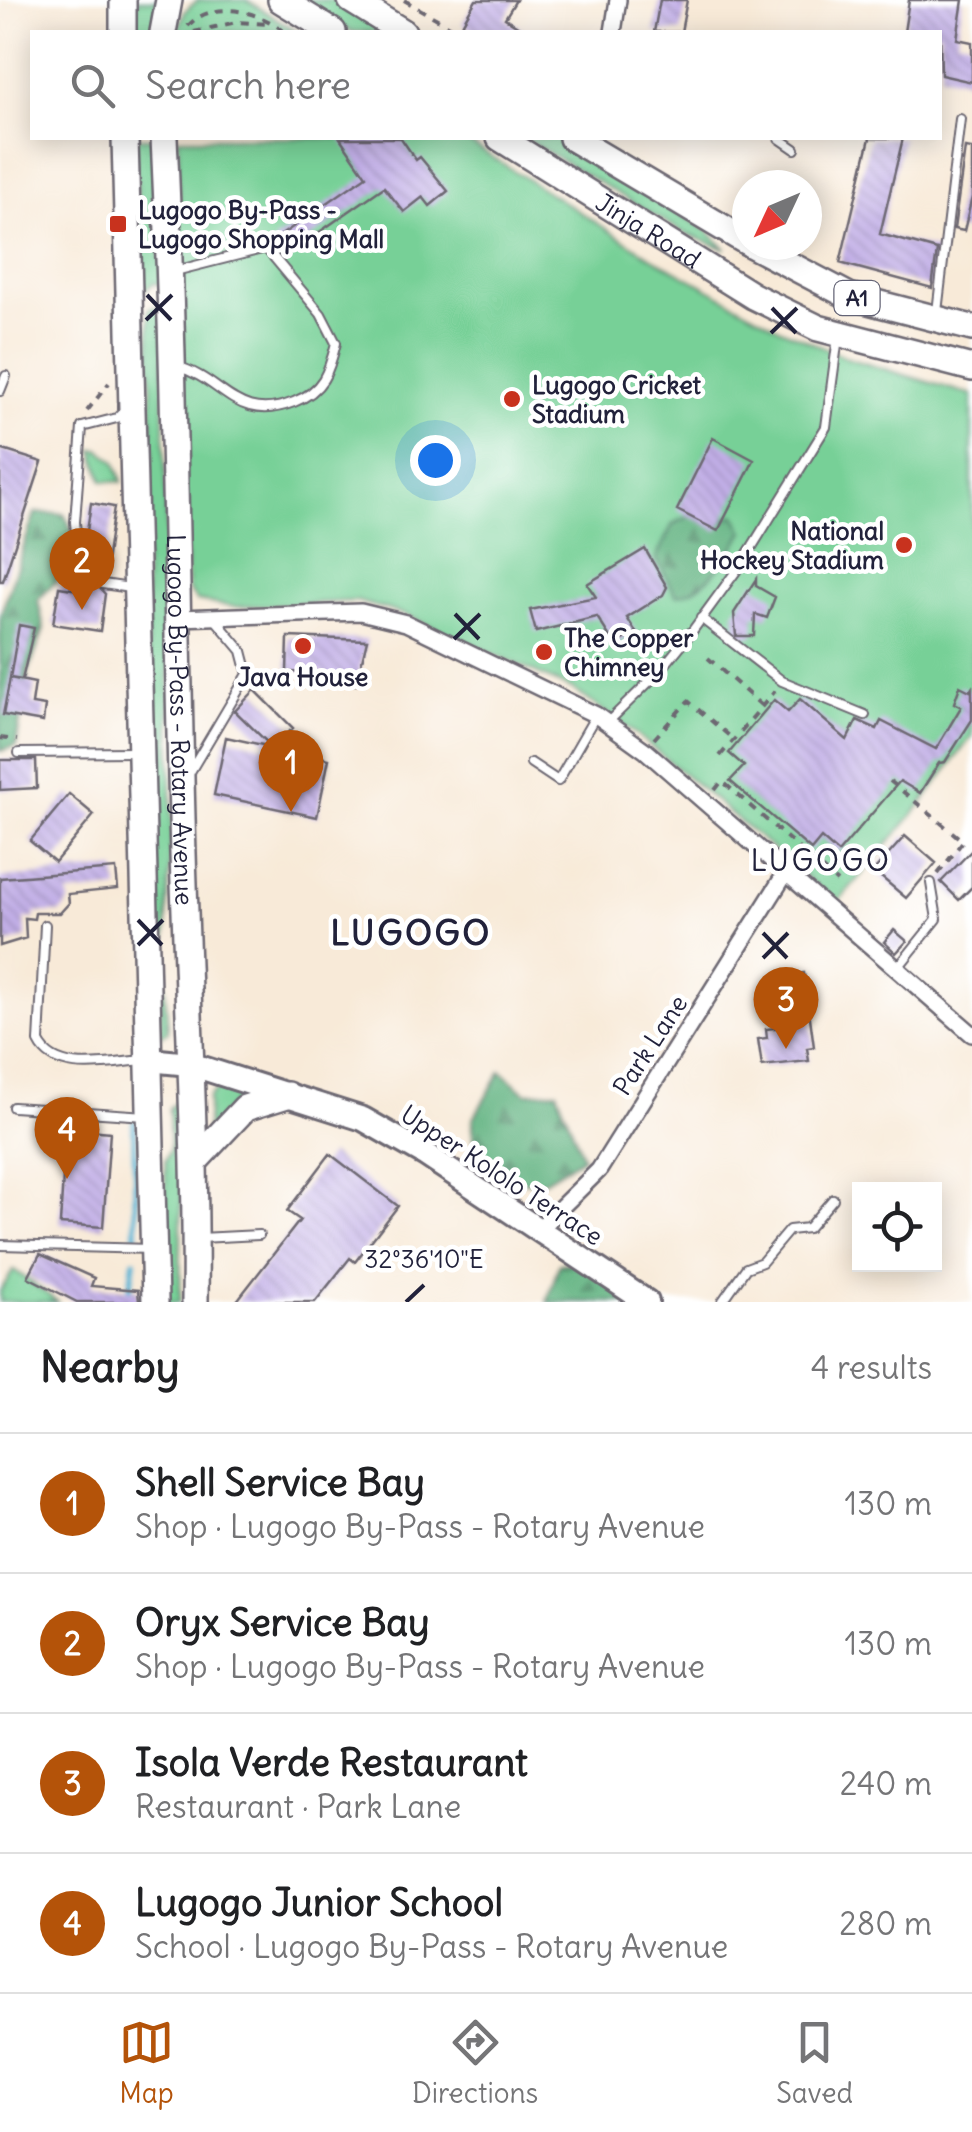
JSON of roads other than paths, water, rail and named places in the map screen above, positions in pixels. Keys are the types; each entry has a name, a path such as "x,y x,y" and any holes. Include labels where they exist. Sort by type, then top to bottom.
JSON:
{"main road":[{"path":"123,0 123,30"},
{"path":"162,30 170,0"},
{"path":"351,0 400,30"},
{"path":"277,12 326,30"},
{"name":"Lugogo By-Pass - Rotary Avenue","path":"125,140 154,1302"},
{"name":"Lugogo By-Pass - Rotary Avenue","path":"164,140 173,305 185,926 197,1159 194,1302"},
{"name":"Jinja Road","path":"503,140 753,296 838,335 972,368"},
{"name":"Jinja Road","path":"597,145 732,233"},
{"name":"Jinja Road","path":"780,260 849,296 935,322 972,327"},
{"path":"132,312 149,296 173,305"},
{"path":"145,927 185,926"},
{"name":"Upper Kololo Terrace","path":"149,1060 190,1064 363,1118 646,1302"},
{"path":"197,1159 246,1108 287,1095"}],"street":[{"path":"614,30 618,0"},
{"path":"178,618 361,612 470,651 601,719 972,1034"},
{"name":"Park Lane","path":"538,1230 600,1170 785,874"}],"lane":[{"path":"935,322 943,287 960,119"},
{"path":"782,140 794,149"},
{"path":"171,272 266,248 321,314 336,343 324,383 312,396 271,411 244,406 224,396 198,372 173,366"},
{"path":"531,763 558,781 601,719 659,672 742,563 826,427 838,335"},
{"path":"0,392 6,376"},
{"path":"80,578 75,522 82,428 117,418 134,401"},
{"path":"103,584 134,589"},
{"path":"181,789 209,734 248,674 242,651 215,618"},
{"path":"701,618 782,680 865,715"},
{"path":"19,753 139,752"},
{"path":"896,970 937,918 930,883"},
{"path":"46,925 39,1042 45,1054 57,1062 89,1064 149,1060"},
{"path":"12,1108 150,1116"},
{"path":"722,1302 746,1268 762,1262 789,1230 808,1228 833,1199"},
{"path":"196,1238 259,1234"},
{"path":"0,1245 155,1249"}],"waterway":[{"path":"134,1122 136,1236"},
{"path":"128,1302 134,1261"}],"place":[{"name":"Lugogo By-Pass - Lugogo Shopping Mall","path":"118,224"},
{"name":"Lugogo Cricket Stadium","path":"512,399"},
{"name":"National Hockey Stadium","path":"904,545"},
{"name":"Oryx Service Bay","path":"82,610"},
{"name":"Java House","path":"303,646"},
{"name":"The Copper Chimney","path":"544,652"},
{"name":"Shell Service Bay","path":"291,812"},
{"name":"Isola Verde Restaurant","path":"786,1049"},
{"name":"Lugogo Junior School","path":"67,1179"}],"district":[{"name":"LUGOGO","path":"821,860"},
{"name":"LUGOGO","path":"411,932"}]}
